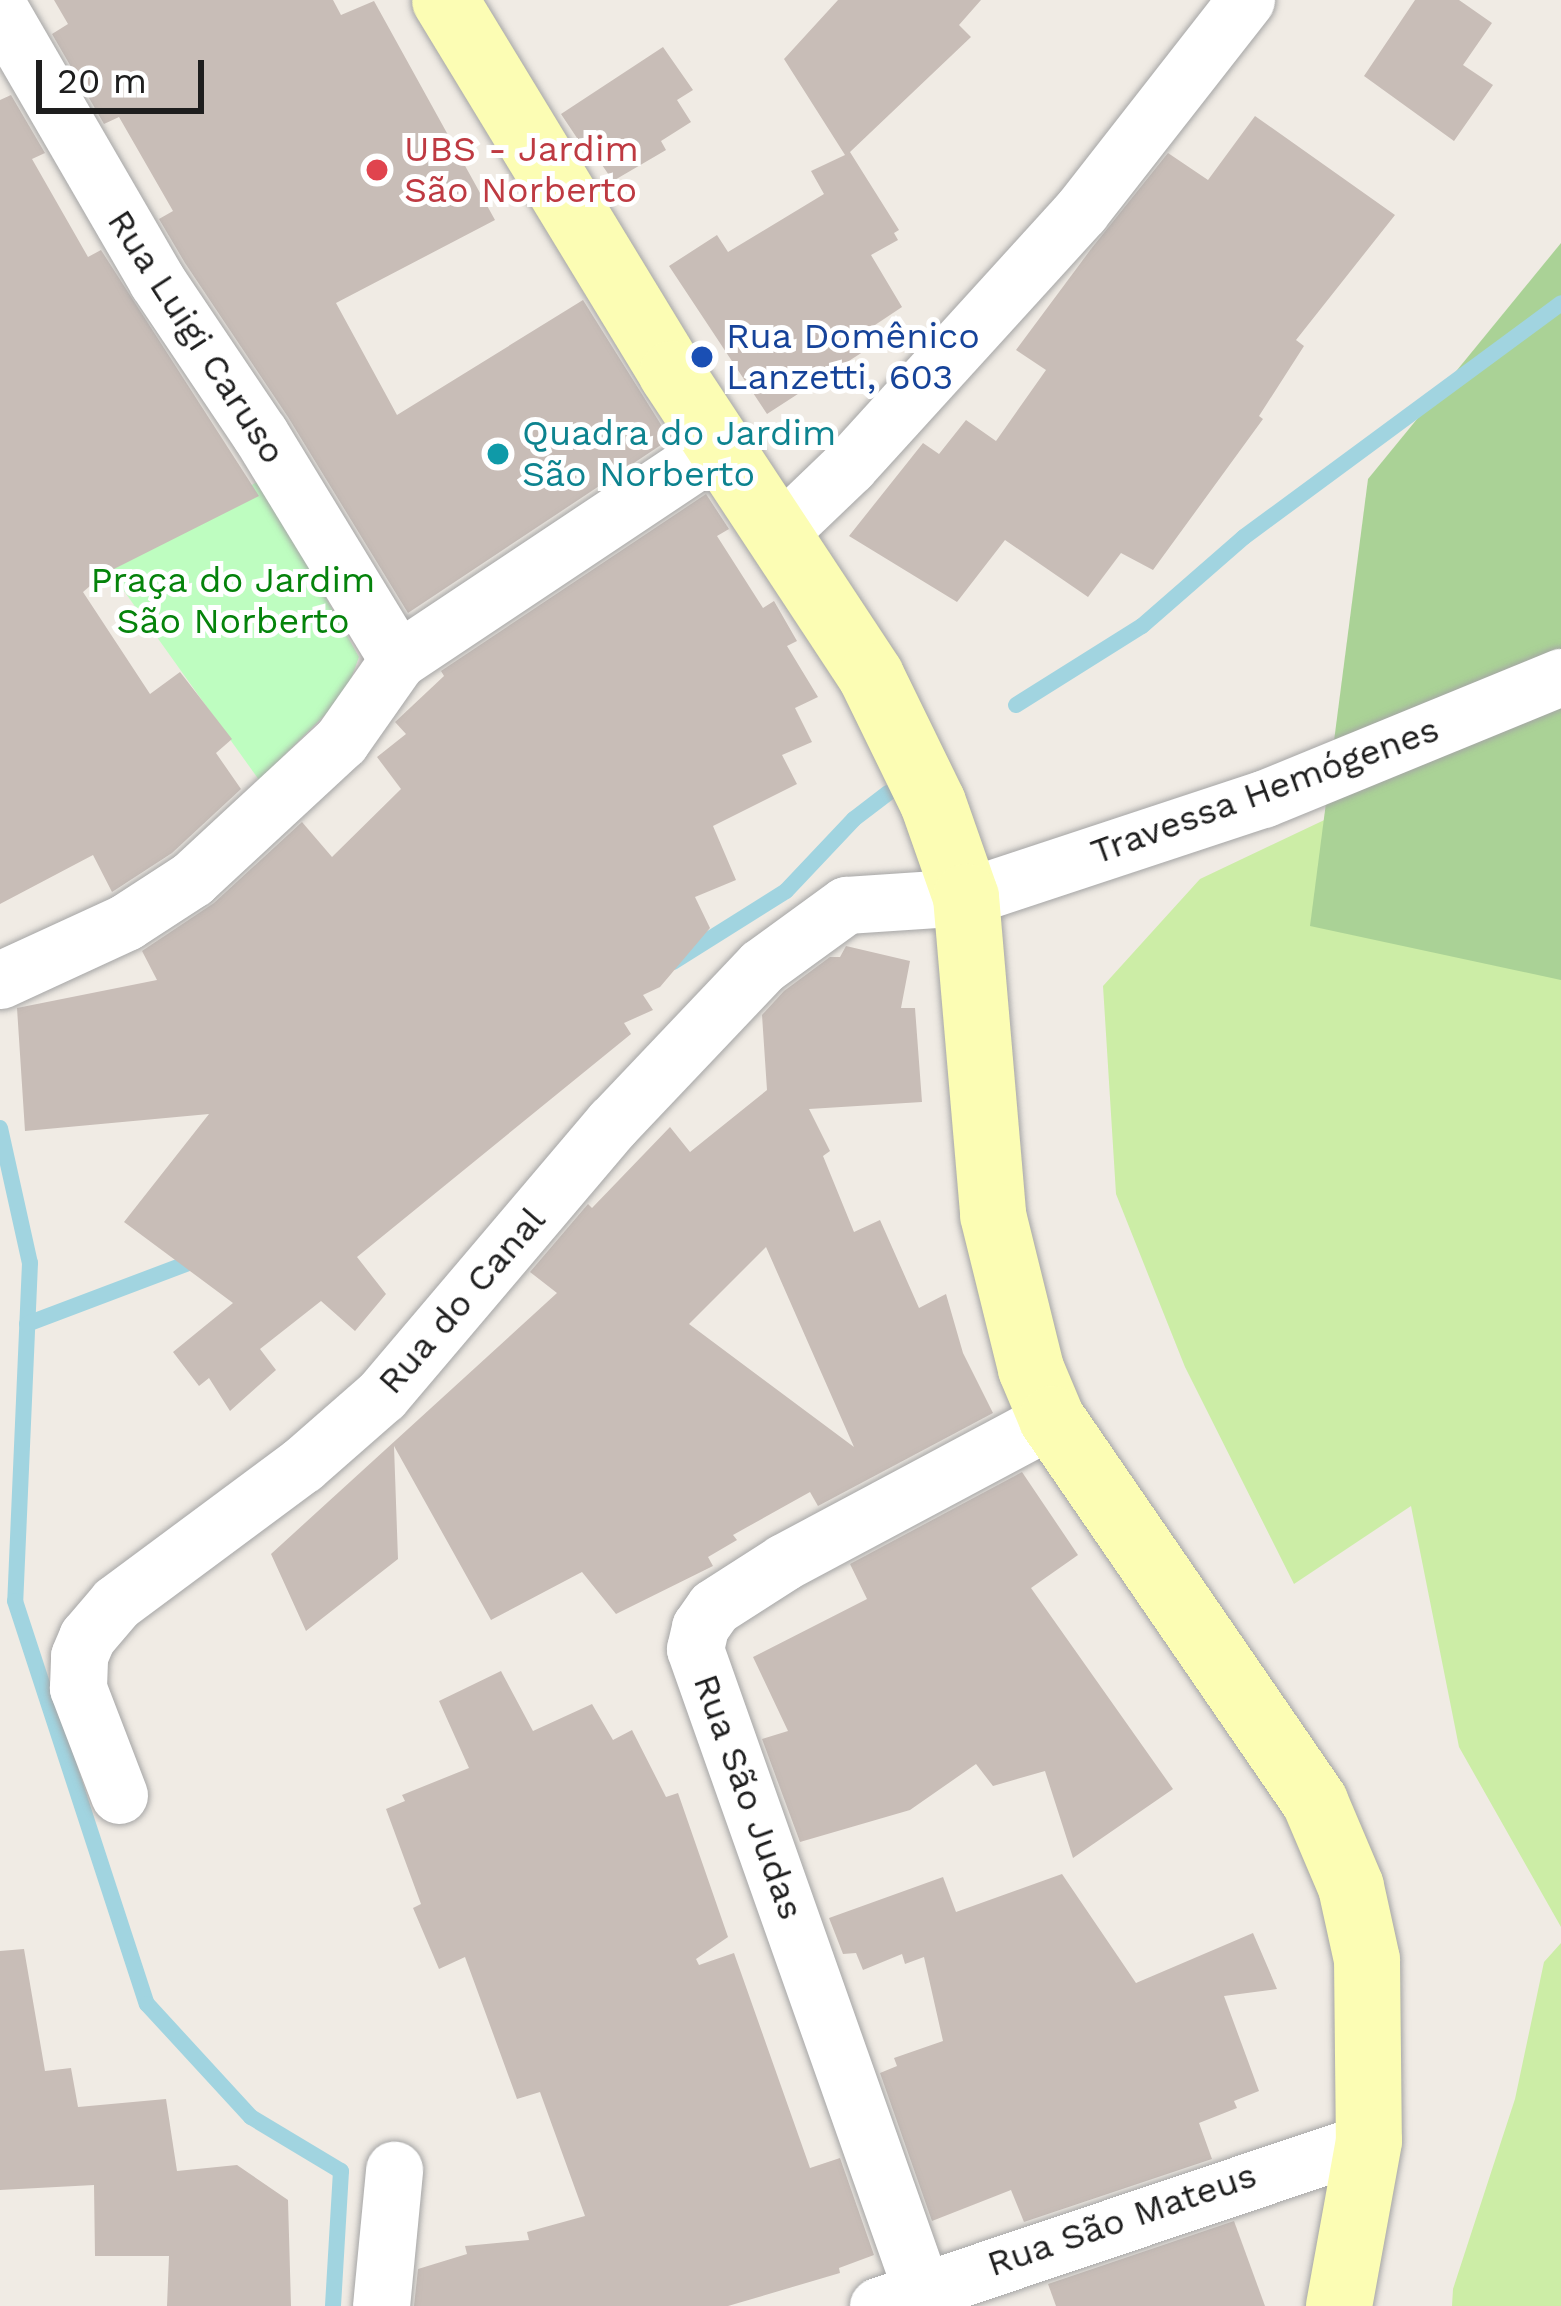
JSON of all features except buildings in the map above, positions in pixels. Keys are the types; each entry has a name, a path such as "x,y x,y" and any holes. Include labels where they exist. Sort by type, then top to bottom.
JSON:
{"main road":[{"path":"446,0 776,535 871,676 933,803 966,897 993,1215 1017,1326 1052,1419 1315,1802 1351,1887 1367,1960 1369,2141 1339,2306"}],"street":[{"path":"776,535 849,466 1081,211 1246,0"},
{"name":"Rua Luigi Caruso","path":"0,10 157,281 260,434 398,660"},
{"path":"0,980 126,922 192,878 341,741 398,660 720,445"},
{"name":"Travessa Hemógenes","path":"966,897 1263,799 1561,676"},
{"name":"Rua do Canal","path":"119,1795 76,1672 87,1637 116,1603 302,1465 382,1395 613,1123 762,966 846,905 966,897"},
{"name":"Rua São Judas","path":"900,2297 694,1649 700,1627 713,1607 731,1595 1052,1419"},
{"name":"Rua São Mateus","path":"900,2297 1369,2141"},
{"path":"382,2306 394,2170"}],"green space":[{"path":"1561,243 1561,980 1310,926 1368,479"},
{"name":"Praça do Jardim São Norberto","path":"260,480 359,657 345,695 259,780 109,570"},
{"path":"1375,796 1561,902 1561,1927 1459,1747 1411,1506 1294,1584 1185,1367 1116,1194 1103,986 1200,879"},
{"path":"1561,1943 1561,2306 1452,2306 1453,2289 1515,2099 1544,1962"}],"waterway":[{"path":"1016,705 1142,626 1244,537 1561,303"},
{"path":"673,962 786,891 854,819 888,793"},
{"path":"0,1128 30,1263 15,1601 147,2004 251,2117 341,2171 333,2306"},
{"path":"27,1324 199,1259"}],"place":[{"name":"UBS - Jardim São Norberto","path":"377,170"},
{"name":"Rua Domênico Lanzetti, 603","path":"702,357"},
{"name":"Quadra do Jardim São Norberto","path":"498,454"}]}
